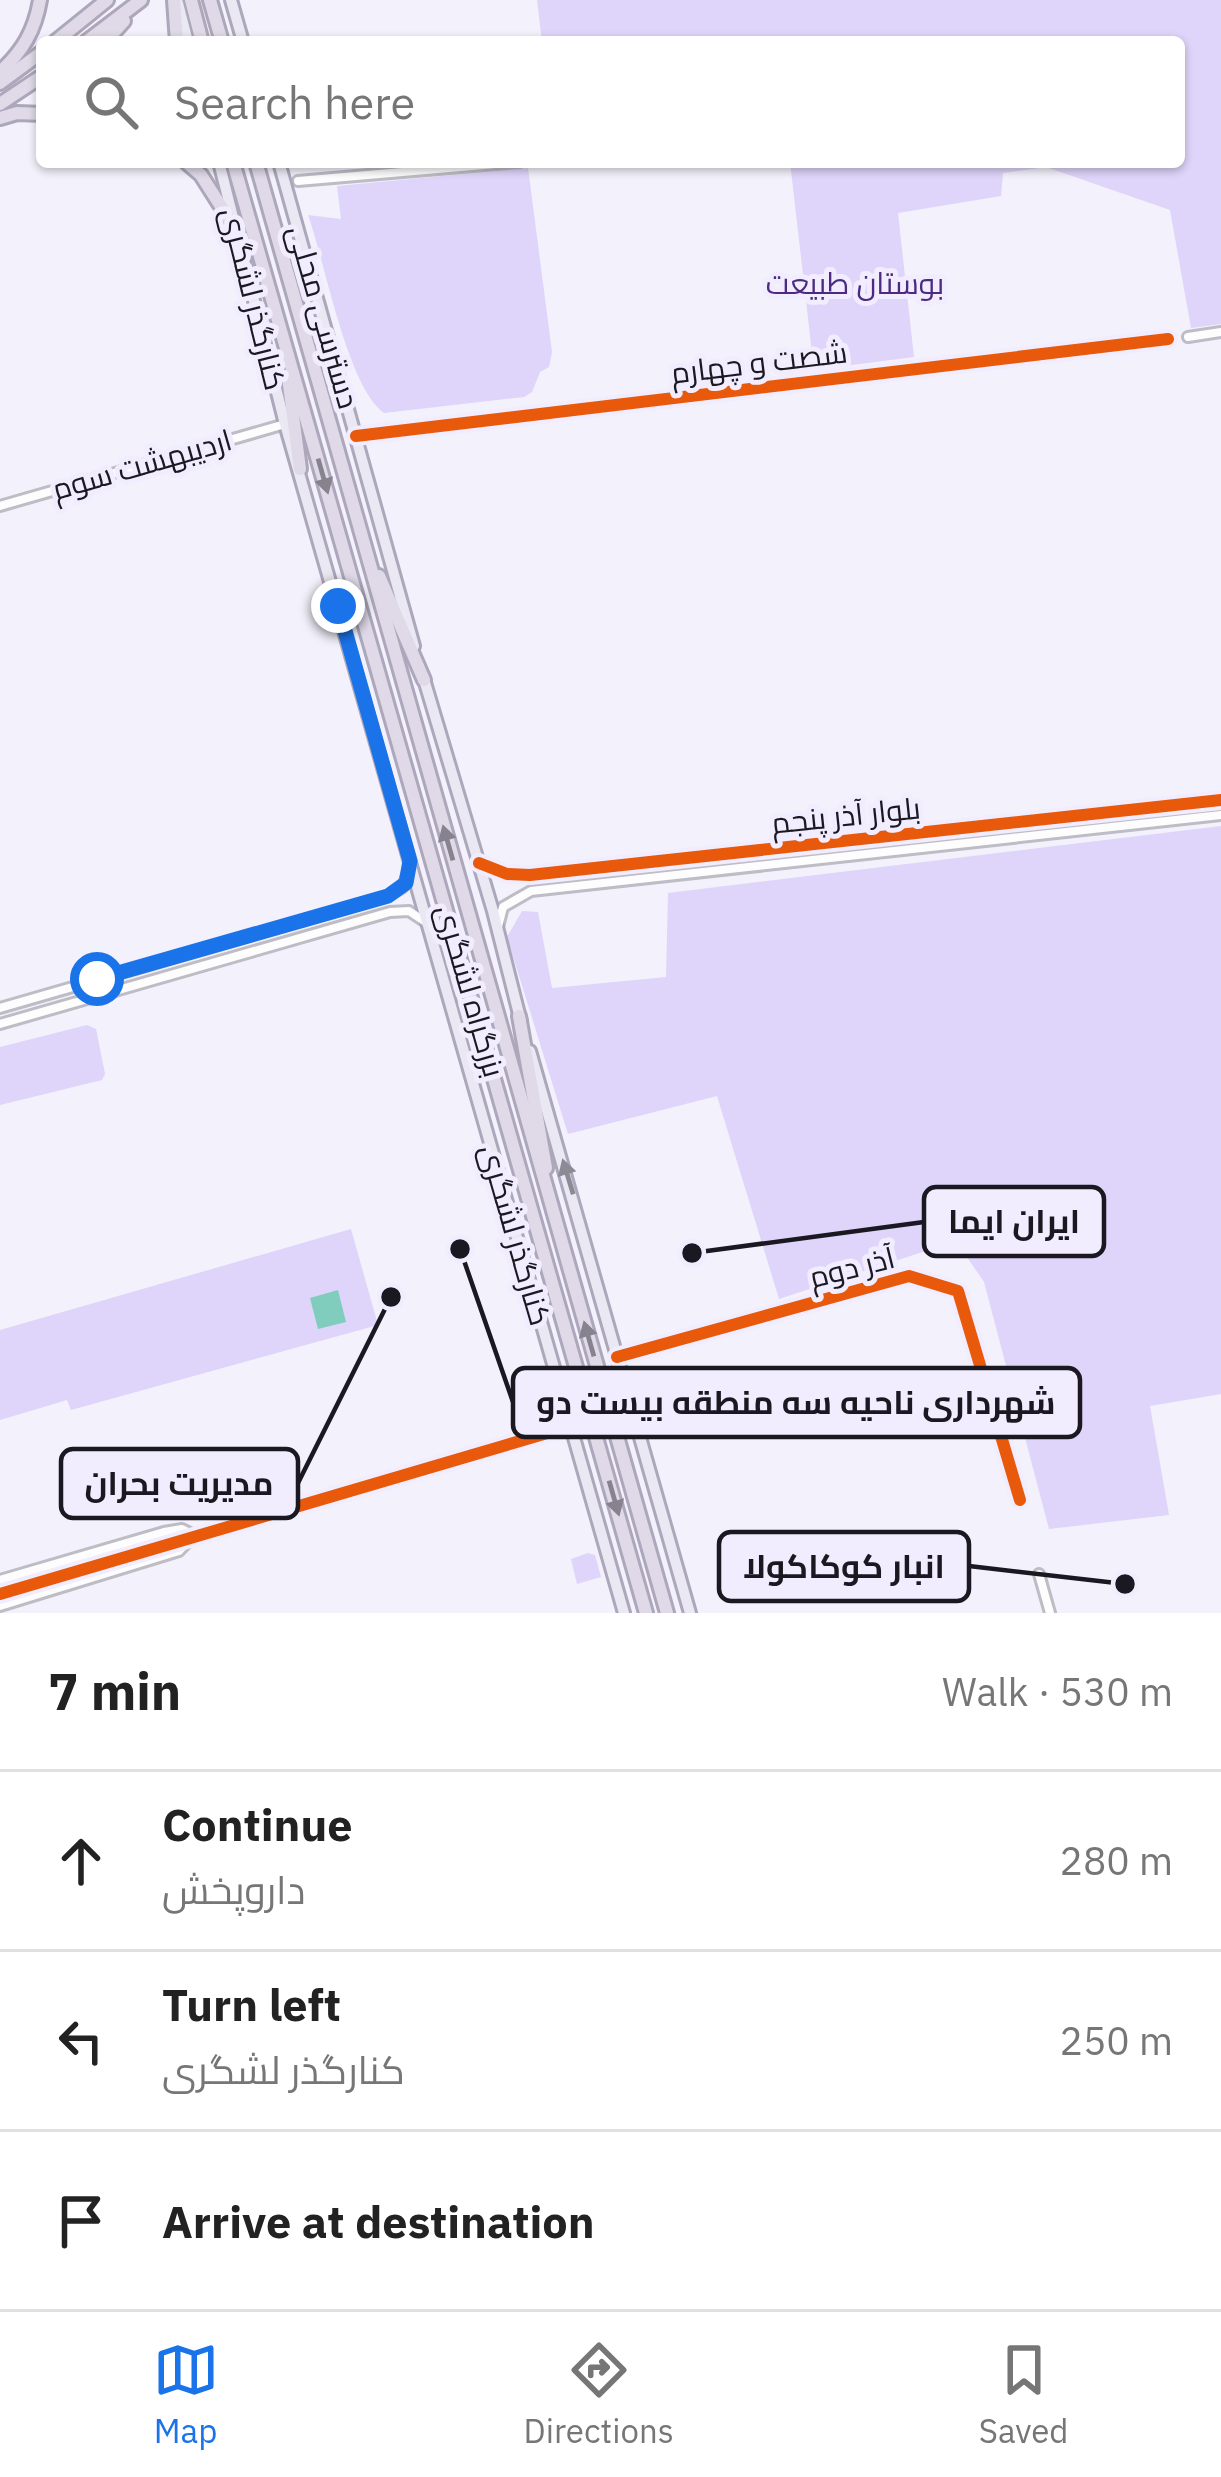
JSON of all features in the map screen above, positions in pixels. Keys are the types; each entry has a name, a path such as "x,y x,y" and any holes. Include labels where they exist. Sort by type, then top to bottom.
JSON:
{"highway":[{"path":"0,72 21,51 34,27 40,0"},
{"path":"63,36 107,0"},
{"path":"94,36 142,0"},
{"path":"110,36 142,0"},
{"path":"176,0 177,36"},
{"path":"191,0 200,36"},
{"path":"210,0 220,36"},
{"path":"0,82 36,56"},
{"path":"0,104 36,80"},
{"path":"0,118 36,114"},
{"path":"193,168 236,230"},
{"name":"بزرگراه لشگری","path":"235,168 646,1613"},
{"name":"بزرگراه لشگری","path":"258,168 667,1613"},
{"path":"279,322 300,469"},
{"path":"356,518 424,680"},
{"path":"519,1016 554,1216"}],"main road":[{"path":"176,0 186,36"},
{"path":"231,0 241,36"},
{"name":"کنارگذر لشگری","path":"220,168 285,424 624,1613"},
{"name":"دسترسی محلی","path":"281,168 424,680"},
{"path":"424,680 690,1613"}],"street":[{"path":"298,181 450,168"},
{"path":"1188,337 1221,332"},
{"name":"شصت و چهارم","path":"356,436 1168,339"},
{"name":"اردیبهشت سوم","path":"0,506 285,424"},
{"name":"بلوار آذر پنجم","path":"479,863 506,874 530,874 1221,800"},
{"name":"بلوار آذر پنجم","path":"498,928 502,907 531,891 1221,815"},
{"path":"0,1008 388,896 406,883 410,861"},
{"path":"388,896 390,912"},
{"path":"0,1024 390,912 415,913 431,933"},
{"name":"آذر دوم","path":"617,1357 909,1276 932,1280 958,1291 1020,1500"},
{"path":"0,1594 571,1426"},
{"path":"0,1580 164,1532 182,1529 194,1535"},
{"path":"0,1606 179,1551 194,1535"},
{"path":"1040,1574 1050,1613"}],"green space":[{"name":"بوستان طبیعت","path":"537,0 1221,0 1221,324 1191,328 1170,210 1049,168 1185,168 1185,36 541,36"},
{"path":"528,168 552,352 549,367 540,372 532,392 524,397 384,413 371,399 348,351 308,215 341,219 337,186"},
{"name":"بوستان طبیعت","path":"791,168 1039,168 1003,173 1001,196 898,213 914,357 814,370"},
{"path":"1221,826 1221,1394 1150,1406 1169,1515 1049,1529 984,1282 956,1241 779,1299 717,1096 568,1134 507,937 522,911 538,912 552,988 666,977 668,893"},
{"path":"87,1025 96,1029 105,1074 102,1080 0,1105 0,1047"},
{"path":"351,1229 378,1325 71,1410 67,1400 0,1420 0,1330"},
{"path":"595,1555 601,1577 577,1584 571,1559"}],"shaded area":[{"path":"338,1290 346,1322 318,1329 310,1298"}],"cycle path":[{"path":"356,436 1168,339"},
{"path":"479,863 507,874 530,875 1221,800"},
{"path":"617,1357 909,1276 958,1291 1020,1500"},
{"path":"0,1594 571,1426"}],"place":[{"name":"شهرداری ناحیه سه منطقه بیست دو","path":"460,1249"},
{"name":"ایران ایما","path":"692,1253"},
{"name":"مدیریت بحران","path":"391,1297"},
{"name":"انبار کوکاکولا","path":"1125,1584"}],"route":[{"path":"97,979 388,896 406,883 410,861 338,606"}]}
